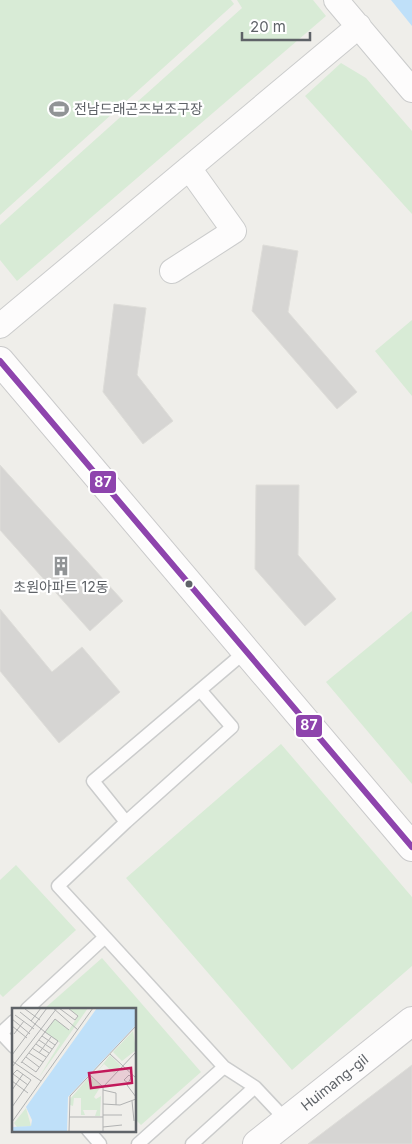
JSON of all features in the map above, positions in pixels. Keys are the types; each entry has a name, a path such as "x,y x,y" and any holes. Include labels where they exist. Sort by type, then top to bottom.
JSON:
{"street":[{"path":"336,0 412,90"},
{"path":"0,326 359,26"},
{"path":"172,271 234,231 189,168"},
{"path":"0,361 412,847"},
{"name":"Huimang-gil","path":"257,1144 412,1021"}],"lane":[{"path":"126,822 93,781 246,651"},
{"path":"200,690 232,727 58,886 224,1067 255,1087 286,1120"},
{"path":"28,1008 105,937"},
{"path":"12,1023 0,1032 12,1045"},
{"path":"138,1144 224,1067"},
{"path":"192,1144 255,1087"},
{"path":"90,1132 100,1144"}],"green space":[{"name":"전남드래곤즈보조구장","path":"0,0 231,0 234,4 0,215"},
{"path":"237,0 313,0 326,16 17,281 0,260 0,225 242,8"},
{"path":"341,63 366,78 412,131 412,214 305,96"},
{"path":"412,320 412,396 375,351"},
{"path":"412,611 412,784 326,682"},
{"path":"281,744 412,897 412,966 292,1070 126,878"},
{"path":"16,865 76,930 3,997 0,994 0,880"},
{"path":"102,958 201,1072 141,1125 136,1120 136,1008 45,1008"}],"water":[{"path":"391,0 412,0 412,26"}],"building":[{"path":"263,245 298,251 288,312 357,392 337,409 252,311"},
{"path":"114,304 146,308 137,375 173,421 143,444 103,392"},
{"name":"초원아파트 12동","path":"0,465 123,601 90,631 0,530"},
{"path":"256,485 299,485 298,555 336,599 305,626 255,569"},
{"path":"0,609 52,672 82,647 120,692 59,743 0,671"},
{"path":"412,1065 412,1144 308,1144"}],"transit line":[{"name":"87","path":"0,361 412,847"}],"place":[{"name":"전남드래곤즈보조구장","path":"59,109"},
{"name":"초원아파트 12동","path":"61,566"}]}
